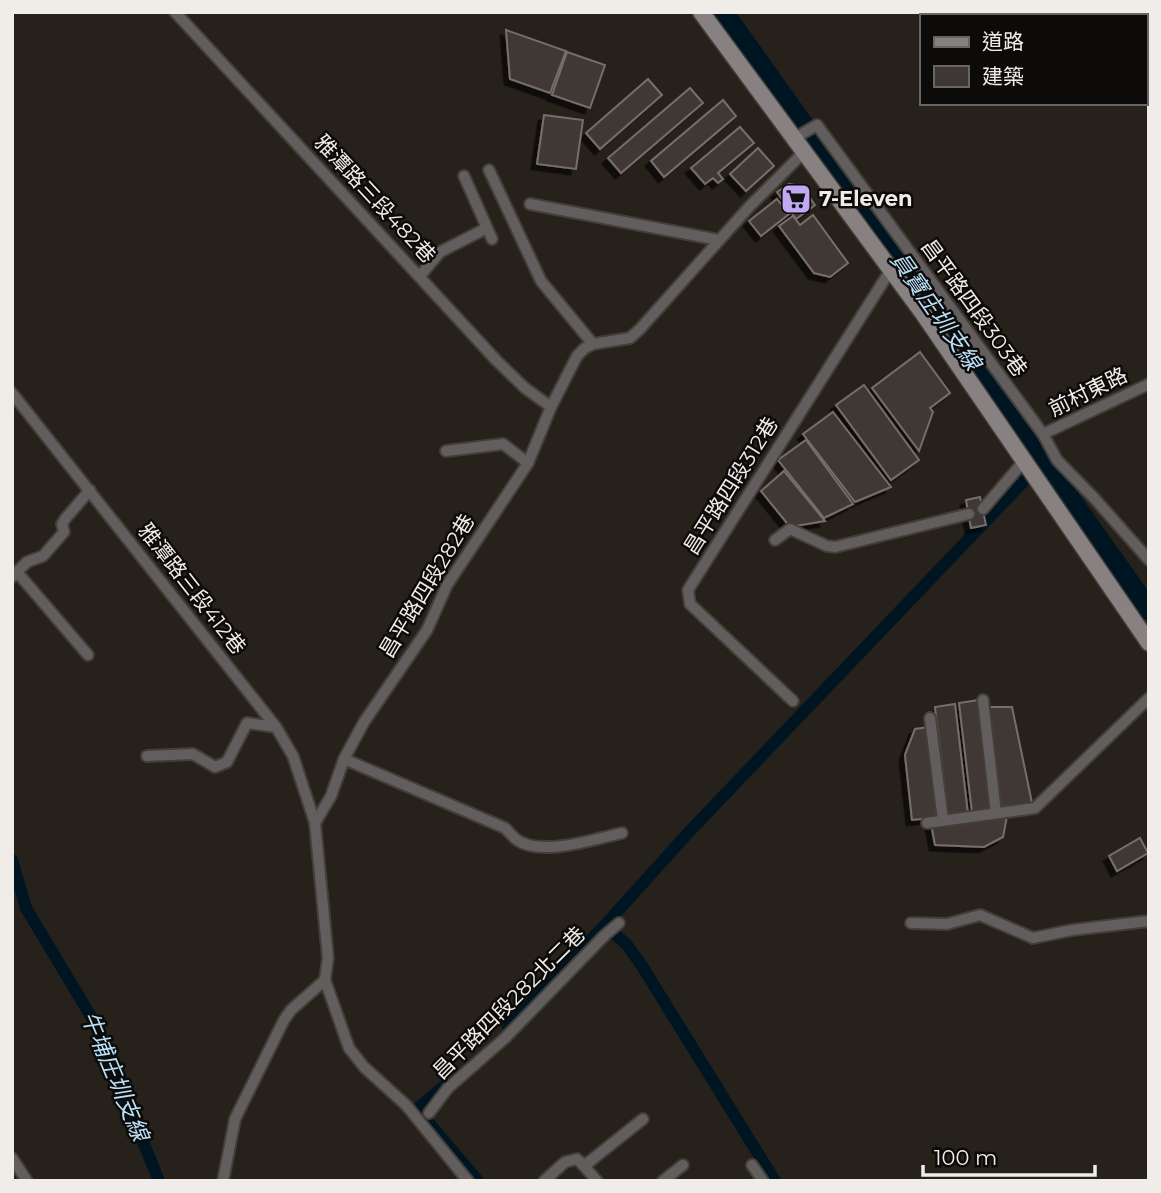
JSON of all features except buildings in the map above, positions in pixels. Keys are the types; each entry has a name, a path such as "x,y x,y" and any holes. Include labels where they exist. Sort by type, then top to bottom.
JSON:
{"street":[{"name":"雅潭路三段482巷","path":"174,12 497,361 525,388 551,407"},
{"path":"701,12 922,312 1149,643"},
{"name":"昌平路四段303巷","path":"793,139 817,125 1043,435"},
{"path":"489,170 541,281 593,344 630,338 803,153"},
{"path":"464,176 492,239"},
{"path":"530,204 719,240"},
{"path":"420,276 440,252 487,228"},
{"name":"昌平路四段312巷","path":"793,701 690,604 688,590 890,271"},
{"name":"昌平路四段282巷","path":"315,823 331,796 344,759 364,722 427,631 447,585 528,463 551,407 577,356 593,344"},
{"name":"前村東路","path":"1043,435 1149,384"},
{"name":"雅潭路三段412巷","path":"12,393 276,727 293,755 315,823"},
{"path":"1043,435 1057,460 1096,499 1149,560"},
{"path":"446,451 503,444 528,463"},
{"path":"983,509 1024,461"},
{"path":"88,655 15,574 27,562 43,556 64,532 62,524 65,519 90,490"},
{"path":"775,540 790,529 835,547 969,514"},
{"path":"927,822 1035,808 1149,698"},
{"path":"982,700 996,813"},
{"path":"930,718 943,820"},
{"path":"146,756 192,754 215,767 227,762 247,723 276,727"},
{"path":"344,759 505,828 518,841 536,847 563,845 622,833"},
{"path":"315,823 328,958 325,980 336,1018 354,1057 406,1105 468,1181"},
{"path":"911,923 947,924 980,915 1033,938 1149,920"},
{"name":"昌平路四段282北二巷","path":"429,1113 448,1088 505,1038 619,923"},
{"path":"223,1181 235,1119 284,1020 291,1010 325,980"},
{"path":"584,1166 643,1119"},
{"path":"12,1158 27,1181"},
{"path":"544,1181 565,1162 577,1159 597,1181"},
{"path":"663,1181 683,1165"},
{"path":"752,1165 763,1181"}],"waterway":[{"name":"員寶庄圳支線","path":"723,12 1149,610"},
{"path":"508,1027 689,832 1043,461"},
{"name":"牛埔庄圳支線","path":"12,860 26,908 95,1023 159,1181"},
{"path":"605,925 627,945 642,966 775,1181"},
{"path":"451,1080 417,1109 478,1181"}],"place":[{"name":"7-Eleven","path":"796,199"}]}
